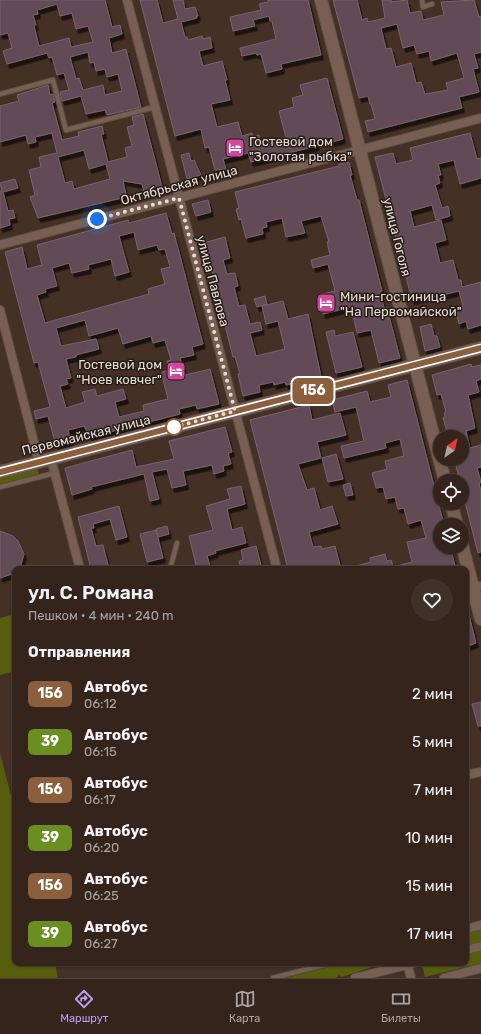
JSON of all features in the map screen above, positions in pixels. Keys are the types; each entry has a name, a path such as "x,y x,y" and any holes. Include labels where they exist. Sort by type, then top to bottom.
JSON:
{"street":[{"name":"улица Павлова","path":"127,0 276,566"},
{"name":"улица Гоголя","path":"321,0 443,474"},
{"name":"Октябрьская улица","path":"0,245 481,118"},
{"path":"0,310 39,462"},
{"name":"Первомайская улица","path":"0,472 481,348"},
{"path":"51,459 79,566"},
{"path":"464,554 467,566"},
{"path":"469,572 481,619"},
{"path":"469,774 481,772"},
{"path":"469,928 481,925"},
{"path":"469,949 481,946"},
{"path":"355,978 401,966"},
{"path":"409,966 411,978"},
{"path":"444,978 481,968"}],"lane":[{"path":"422,0 423,7 432,4"},
{"path":"0,94 53,80 66,130 155,107"},
{"path":"0,487 55,473"},
{"path":"171,566 177,543"},
{"path":"273,978 320,966"}],"green space":[{"path":"37,467 39,474 0,484 0,477"},
{"path":"12,615 12,672 0,675 0,618"},
{"path":"0,753 12,799 12,966 56,966 58,978 0,978"},
{"path":"481,929 481,942 469,944 469,931"},
{"path":"481,950 481,963 469,966 469,952"},
{"path":"333,966 372,967 342,977 339,975 336,978 286,978"},
{"path":"422,966 469,966 425,977"}],"building":[{"path":"0,0 105,0 112,27 120,25 122,34 109,38 112,53 126,49 141,107 107,115 105,110 86,114 81,96 62,101 60,92 69,90 64,73 57,75 52,57 49,58 47,53 7,64 3,51 12,48 8,33 0,35","holes":["57,4 60,16 72,13 76,29 88,26 93,42 71,47 69,38 39,46 33,15 38,14 37,10","88,52 90,63 94,62 96,71 105,69 107,77 118,74 122,91 105,95 103,85 83,90 79,78 76,79 70,57"]},
{"path":"140,0 157,0 163,23 178,19 173,0 183,0 185,9 195,7 198,16 196,16 197,18 181,22 185,37 187,37 188,40 202,36 203,39 210,37 212,48 199,51 203,66 222,61 227,80 225,80 230,100 211,104 217,127 238,122 242,136 252,133 253,137 259,135 261,145 286,138 279,111 294,107 292,98 303,95 300,85 327,78 343,139 332,142 331,137 316,141 317,146 251,162 248,153 223,159 226,169 215,170 209,147 205,148 201,129 175,136"},
{"path":"268,0 308,0 321,55 281,64 282,69 266,73 261,54 257,55 256,53 242,56 240,48 276,39 272,21 270,21 269,16 253,20 255,26 233,31 230,17 261,10 259,4 268,2"},
{"path":"333,0 357,0 362,20 367,18 368,22 385,18 382,0 391,0 391,2 407,0 410,13 421,11 423,20 444,15 441,2 474,0 479,17 481,16 481,52 474,54 478,68 473,69 479,92 459,97 462,108 368,132 365,121 375,119 368,96 359,98","holes":["397,24 403,48 414,45 417,54 429,51 431,61 457,53 464,78 446,83 448,90 425,94 421,82 416,83 411,63 396,67 391,48 386,49 381,28"]},
{"path":"48,85 50,95 53,94 55,102 52,103 62,140 79,136 78,132 102,126 104,134 101,134 108,162 127,157 125,148 132,146 127,127 134,125 132,117 143,114 162,187 144,192 142,184 123,181 126,194 121,196 122,198 38,218 30,197 35,195 29,170 41,167 39,157 57,153 52,133 35,137 36,142 28,144 26,135 0,142 0,106 19,101 17,95","holes":["84,150 89,169 106,164 110,179 74,189 72,181 65,183 58,157"]},
{"path":"470,133 477,159 481,158 481,178 460,184 454,160 438,164 441,175 438,175 440,183 435,185 442,208 448,206 450,216 436,220 432,205 410,211 414,227 441,220 446,240 435,243 440,263 453,260 458,280 461,280 462,287 481,282 481,325 468,329 466,321 459,324 455,309 463,307 459,291 430,298 430,296 412,300 375,157 393,153 396,164 413,160 410,148"},
{"path":"189,153 191,161 194,160 201,175 187,179 181,155"},
{"path":"349,162 352,175 350,175 357,200 359,200 382,291 380,292 384,308 387,308 400,358 379,363 371,330 357,333 351,307 323,314 318,295 335,291 328,264 313,268 311,260 330,255 327,242 329,242 321,216 301,221 305,233 286,237 282,218 266,222 267,227 262,228 263,234 246,238 241,219 239,220 236,209 239,208 235,192 339,166 339,164"},
{"path":"15,179 18,188 3,192 8,211 13,210 15,218 9,219 10,225 0,228 0,191 2,191 0,183"},
{"path":"208,200 211,212 196,216 192,204"},
{"path":"166,213 172,234 174,233 203,344 192,347 194,355 180,358 185,375 210,369 219,404 197,409 196,405 179,409 180,414 90,437 84,426 68,430 71,442 56,446 48,416 36,419 34,411 50,407 38,362 34,363 5,252 22,247 27,269 42,265 37,245 128,220 129,223","holes":["134,232 138,250 157,245 159,250 165,249 170,267 161,269 165,284 148,289 149,294 45,323 37,295 46,292 45,289 57,286 52,268 69,263 72,273 89,269 88,265 111,259 115,276 129,272 119,236","85,320 89,336 118,328 123,344 151,336 153,343 165,340 171,360 167,361 170,370 162,372 168,399 143,405 144,411 119,417 115,402 126,399 123,389 97,396 95,389 82,392 85,402 66,408 60,386 68,384 66,379 71,378 66,359 99,349 96,339 61,346 56,328"]},
{"path":"225,237 230,258 223,260 227,274 235,273 238,286 234,287 239,306 245,305 250,324 260,322 262,330 250,333 256,356 285,349 278,321 266,324 262,306 283,301 288,319 308,314 321,377 286,385 285,382 274,385 273,382 259,385 260,392 243,396 238,374 240,374 235,357 233,357 214,278 210,263 208,264 203,243"},
{"path":"265,296 267,304 257,307 254,299"},
{"path":"431,324 434,336 437,336 440,347 425,351 420,327"},
{"path":"334,330 335,336 353,332 362,367 336,373 326,332"},
{"path":"471,364 472,367 481,365 481,379 476,381 479,392 468,395 475,428 469,430 446,430 443,418 445,417 444,413 446,412 441,394 437,395 432,375"},
{"path":"407,380 433,482 433,510 440,510 442,518 433,518 433,554 452,554 455,566 397,566 412,562 407,542 426,538 421,520 408,524 404,508 398,509 395,497 386,499 383,487 376,488 372,473 387,469 385,461 404,456 400,439 385,443 386,448 344,458 341,446 364,441 356,407 335,412 332,400 367,391 370,402 391,397 388,385"},
{"path":"309,405 312,420 340,413 346,435 317,442 321,458 298,464 307,490 314,488 320,510 332,506 338,524 309,532 313,547 321,546 322,549 335,546 340,566 287,566 250,420"},
{"path":"225,427 232,452 228,453 231,464 223,466 224,471 214,474 212,465 183,471 186,485 172,488 167,469 152,472 159,499 150,501 144,474 91,487 92,489 72,495 65,468 132,450 136,467 174,459 169,441"},
{"path":"469,444 470,448 481,445 481,467 477,468 481,482 479,484 481,491 481,552 478,553 467,510 469,510 469,474 458,474 456,466 469,466"},
{"path":"336,454 343,479 328,482 322,458"},
{"path":"350,483 353,495 346,496 343,485"},
{"path":"241,486 245,504 227,509 232,530 242,527 246,543 215,551 216,553 207,556 210,566 196,566 189,536 213,530 206,506 230,499 227,489"},
{"path":"119,506 127,537 116,540 110,519 93,524 94,528 91,528 96,546 103,545 108,566 90,566 78,517"},
{"path":"167,526 169,534 158,537 156,529"},
{"path":"156,530 163,558 147,562 140,534"},
{"path":"0,531 13,536 18,541 24,554 21,566 12,566 12,574 0,578"},
{"path":"256,546 261,566 240,566 239,561 243,560 241,550"},
{"path":"385,554 387,561 391,560 393,566 356,566 371,562 370,558"},
{"path":"469,615 476,643 469,646"},
{"path":"481,702 481,726 478,726 472,704"}],"bus line":[{"name":"156","path":"0,472 481,348"}],"place":[{"name":"Гостевой дом \"Золотая рыбка\"","path":"235,148"},
{"name":"Мини-гостиница \"На Первомайской\"","path":"326,303"},
{"name":"Гостевой дом \"Ноев ковчег\"","path":"176,371"}],"route":[{"path":"97,219 179,198 235,411 174,427"}]}
